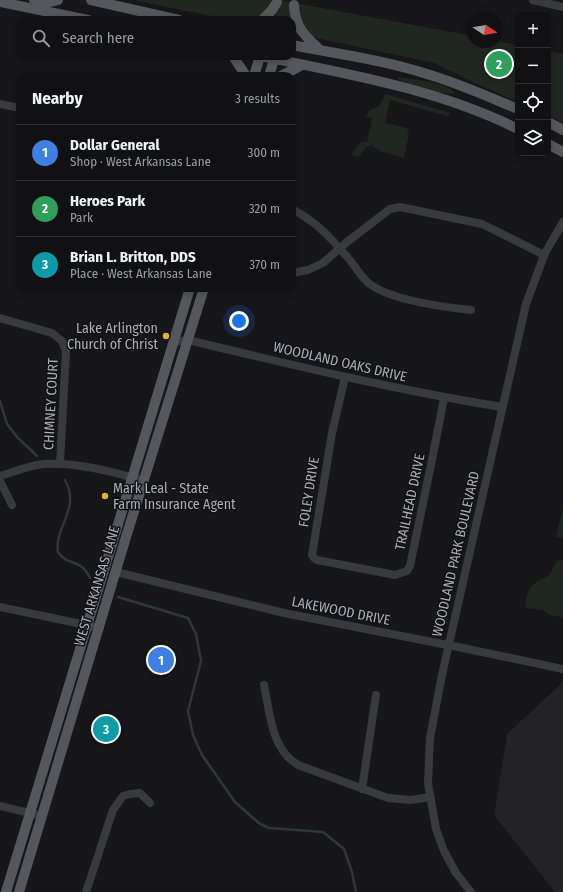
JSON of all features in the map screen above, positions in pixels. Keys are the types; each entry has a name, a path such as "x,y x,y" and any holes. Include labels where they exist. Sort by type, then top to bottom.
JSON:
{"main road":[{"path":"34,0 49,2 58,0"},
{"path":"91,0 161,16"},
{"path":"266,16 272,10 277,1"},
{"path":"273,16 277,1"},
{"path":"0,2 68,16"},
{"path":"289,16 294,3"},
{"path":"294,3 296,16"},
{"path":"296,20 303,34 320,50"},
{"path":"296,46 395,65 429,74 468,88 515,108"},
{"path":"236,60 244,72"},
{"path":"255,72 260,60"},
{"path":"271,72 274,60"},
{"path":"287,60 363,77 459,104 515,128"},
{"path":"288,72 302,64"},
{"path":"459,104 468,88"},
{"path":"551,124 563,130"},
{"path":"551,146 563,152"},
{"name":"WEST ARKANSAS LANE","path":"6,892 189,292"},
{"name":"WEST ARKANSAS LANE","path":"19,892 203,292"}],"street":[{"path":"533,0 555,3 563,7"},
{"path":"0,104 16,107"},
{"path":"296,272 308,270 323,263 390,209 400,208 482,224 544,255"},
{"path":"296,212 316,224 370,284 385,292 442,306 471,310"},
{"name":"WOODLAND PARK BOULEVARD","path":"471,892 456,873 444,851 436,829 428,783 430,738 449,645 526,304 544,255 563,222"},
{"name":"CHIMNEY COURT","path":"0,318 52,333 62,341 66,351 60,464"},
{"name":"WOODLAND OAKS DRIVE","path":"174,342 188,340 345,377 444,398 502,407"},
{"name":"FOLEY DRIVE","path":"345,377 332,433 312,555 317,560 367,569"},
{"name":"TRAILHEAD DRIVE","path":"367,569 395,575 407,571 410,566 444,398"},
{"path":"0,476 44,464 60,464 97,469 144,481"},
{"path":"0,480 12,505"},
{"name":"LAKEWOOD DRIVE","path":"116,572 284,613 563,669"},
{"path":"0,607 100,628"},
{"path":"264,685 277,744 290,760 298,765 388,798 401,800 430,797"},
{"path":"362,789 376,695"},
{"path":"86,892 113,810 123,796 140,793 150,803"},
{"path":"0,806 42,816"}],"shaded area":[{"path":"134,0 279,0 467,35 467,48 503,48 503,42 515,44 515,101 435,63 296,34 296,16 211,16"},
{"path":"551,52 563,54 563,123 551,117"},
{"path":"398,77 438,84 455,93 451,94 428,89 398,80"},
{"path":"385,94 451,113 447,116 390,100 385,123 408,128 407,132 409,133 404,158 382,152 372,145 366,147 359,157 351,155 361,142 367,142 372,118 366,115 370,110 379,106"},
{"path":"563,507 563,538 556,537"},
{"path":"560,560 563,561 563,617 552,616 543,610 527,608 525,601 530,588 535,583 549,575 554,565"},
{"path":"562,683 563,892 555,892 494,815 507,734"}],"waterway":[{"path":"0,401 7,424 17,437 37,456"},
{"path":"65,480 69,490 70,500 69,509 60,534 58,552 62,557 82,567 90,578"},
{"path":"118,597 188,618 196,634 201,661 188,711 193,735 202,755 235,802 260,824 269,828 323,832 344,849 352,872 356,892"}],"place":[{"name":"Heroes Park","path":"499,64"},
{"name":"Lake Arlington Church of Christ","path":"166,336"},
{"name":"Mark Leal - State Farm Insurance Agent","path":"105,496"},
{"name":"Dollar General","path":"161,660"},
{"name":"Brian L. Britton, DDS","path":"106,729"}]}
